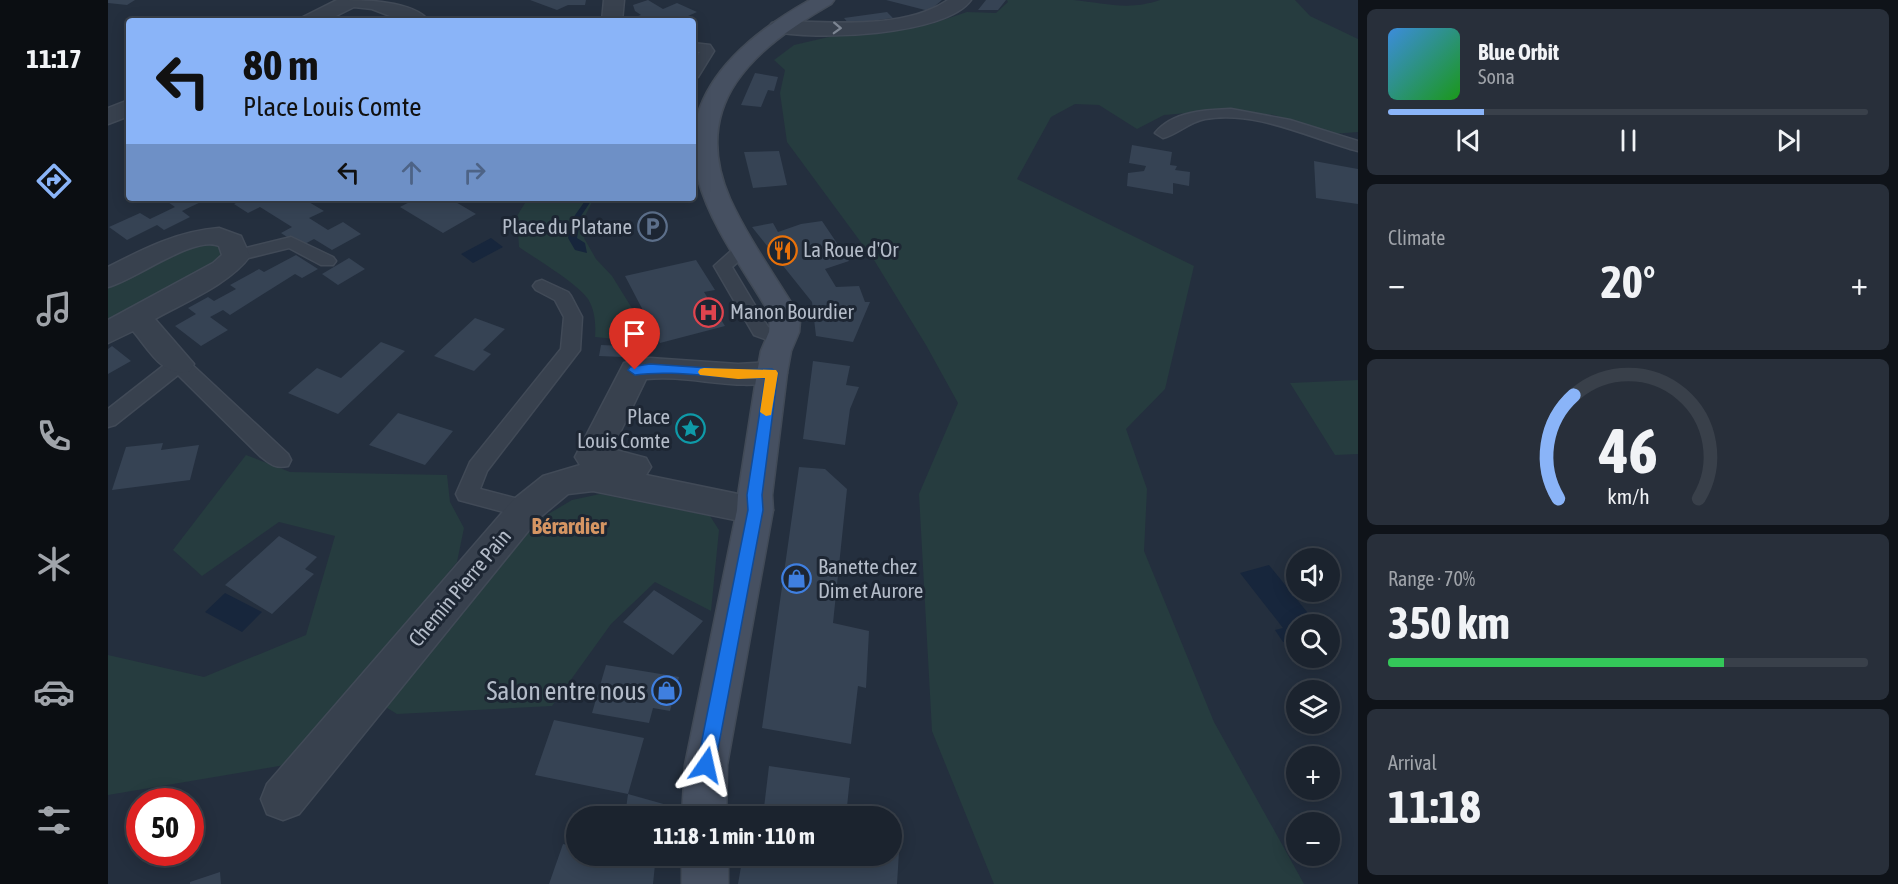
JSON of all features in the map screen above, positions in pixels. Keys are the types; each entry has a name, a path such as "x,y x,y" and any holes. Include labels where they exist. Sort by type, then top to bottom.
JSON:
{"main road":[{"path":"704,806 706,765 755,502 776,356 785,321 781,309 727,217 710,177 698,132 729,73 745,55 779,27 824,0"},
{"path":"705,866 705,884"}],"street":[{"path":"316,18 354,0 371,1 412,18"},
{"path":"612,18 614,0"},
{"path":"779,27 861,29 878,27 930,16 947,10 961,0"},
{"path":"108,117 126,108"},
{"path":"108,278 174,245 204,236 231,239 236,246 236,256 223,269 108,333"},
{"path":"137,317 179,364"},
{"path":"755,502 729,492 592,457 635,370 650,368 738,375 776,356"},
{"name":"Chemin Pierre Pain","path":"283,799 526,509 546,489 575,477 592,478 755,502"}],"lane":[{"path":"696,47 705,48 707,51 696,69"},
{"path":"1163,134 1173,124 1191,117 1236,114 1264,118 1358,146"},
{"path":"236,256 291,242 327,261"},
{"path":"526,509 467,494 478,468 570,350 573,317 562,296 542,286"},
{"path":"108,420 179,364 280,460"}],"green space":[{"path":"1007,0 1073,0 1127,6 1160,0 1295,0 1310,16 1358,39 1358,132 1332,134 1274,115 1225,110 1164,115 1137,129 1099,105 1075,104 1051,117 1017,179 1194,266 1165,389 1126,429 1147,489 1144,551 1214,722 1286,852 1286,866 1294,866 1304,884 994,884 932,731 919,494 958,403 874,260 787,142 780,93 785,70 774,60 794,45 833,36 931,24 967,12 996,13 1008,2"},
{"path":"526,201 592,201 584,218 584,238 596,259 612,276 648,334 647,342 595,337 595,318 588,299 583,293 519,247 517,216"},
{"path":"190,244 217,244 224,251 219,263 108,322 108,287"},
{"path":"1358,380 1358,454 1335,455 1290,383"},
{"path":"246,455 290,472 447,475 450,502 464,528 457,562 291,764 149,788 126,788 126,792 108,795 108,655 204,677 306,635 335,536 279,522 202,576 173,550"},
{"path":"600,494 710,516 719,530 711,611 655,582 611,624 552,706 397,714 384,706 540,519 572,500"}],"water":[{"path":"585,201 591,201 581,216 577,238 585,243 587,253 575,250 568,238 573,218"},
{"path":"491,238 503,247 473,263 461,254"},
{"path":"1269,565 1286,586 1286,602 1299,602 1309,614 1286,614 1286,641 1283,642 1275,630 1283,628 1240,573"},
{"path":"225,593 262,612 242,632 205,612"}],"building":[{"path":"108,0 135,0 127,5 108,3"},
{"path":"530,0 586,0 585,5 568,5 557,10"},
{"path":"648,0 663,9 677,3 697,12 684,18 641,18 633,5"},
{"path":"886,0 942,0 929,11"},
{"path":"986,0 1006,0 998,10 978,10"},
{"path":"887,12 893,18 849,24 844,18"},
{"path":"755,73 778,77 774,91 768,90 761,107 741,105"},
{"path":"1132,145 1172,152 1170,165 1177,166 1175,170 1190,172 1189,186 1173,183 1173,194 1127,186 1128,173 1144,171 1146,166 1129,163"},
{"path":"779,151 787,185 753,188 744,152"},
{"path":"1314,161 1358,169 1358,204 1316,198"},
{"path":"166,201 203,201 182,211 190,217 164,230 157,225 127,240 109,227 140,213 150,219 175,207"},
{"path":"240,201 307,201 324,211 309,218 328,230 343,222 361,234 332,250 314,239 301,246 281,233 292,227 260,207 248,213 234,204"},
{"path":"411,201 454,201 476,214 443,233 400,207"},
{"path":"822,221 849,261 825,269 836,287 859,286 865,302 870,302 853,342 816,336 812,302 752,227 773,223 778,232 801,224"},
{"path":"296,255 318,269 302,278 295,274 230,315 223,310 210,317 228,330 201,346 175,326 196,314 188,308 208,297 214,301 236,289 230,285 259,269 264,272"},
{"path":"349,258 365,269 338,285 322,274"},
{"path":"696,260 715,290 704,292 725,326 660,343 625,276"},
{"path":"475,318 505,329 483,350 491,354 474,371 434,356"},
{"path":"381,342 405,351 338,414 288,393 317,368 341,378"},
{"path":"601,345 625,346 623,357 599,356"},
{"path":"112,346 131,361 108,374 108,349"},
{"path":"813,361 850,366 846,385 859,387 850,409 845,445 803,439"},
{"path":"398,413 453,431 425,465 369,445"},
{"path":"163,443 161,450 199,445 190,480 112,490 126,447"},
{"path":"799,467 825,469 847,489 833,623 869,631 866,688 858,686 851,744 762,728"},
{"path":"279,536 317,557 305,569 314,574 272,614 225,585"},
{"path":"654,590 703,621 673,655 623,622"},
{"path":"606,665 679,677 670,711 653,708 649,723 592,713"},
{"path":"554,720 644,738 628,794 535,775"},
{"path":"769,766 850,778 847,806 764,806"},
{"path":"628,794 667,805 667,806 626,806"},
{"path":"563,844 566,845 566,866 655,866 653,884 549,884"},
{"path":"741,866 898,866 897,884 738,884"},
{"path":"220,872 221,884 190,884 190,882"}],"slow traffic":[{"path":"704,372 738,375 772,373 766,412"}],"place":[{"name":"Place du Platane","path":"653,227"},
{"name":"La Roue d'Or","path":"782,250"},
{"name":"Manon Bourdier","path":"709,312"},
{"name":"Place Louis Comte","path":"691,429"},
{"name":"Banette chez Dim et Aurore","path":"797,579"},
{"name":"Salon entre nous","path":"667,691"}],"district":[{"name":"Bérardier","path":"569,526"}],"route":[{"path":"635,370 650,368 738,375 772,373 755,495 755,510 706,765"}]}
